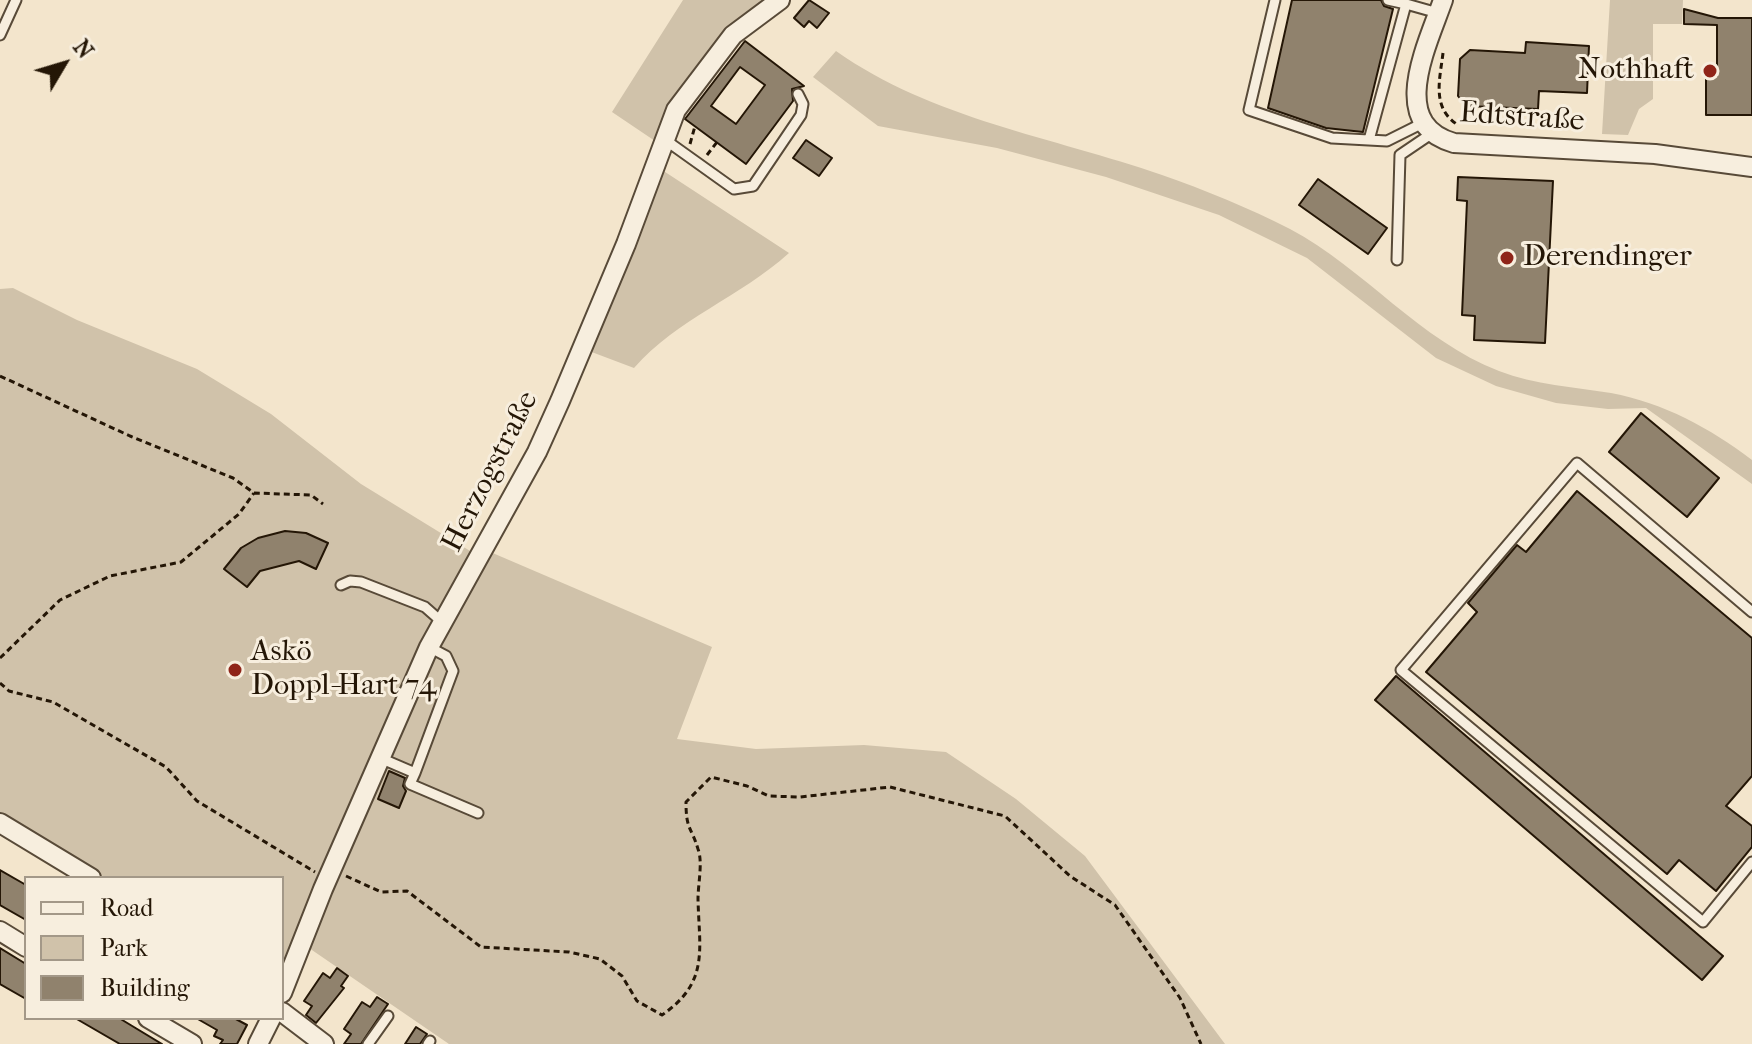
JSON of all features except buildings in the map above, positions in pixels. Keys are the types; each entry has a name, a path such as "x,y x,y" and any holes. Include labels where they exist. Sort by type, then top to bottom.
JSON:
{"street":[{"name":"Herzogstraße","path":"284,988 329,875 429,647 543,439 626,244 676,110 733,35 780,0"},
{"name":"Edtstraße","path":"1441,6 1415,99 1426,129 1454,143 1655,154 1752,167"},
{"path":"0,823 88,876"},
{"path":"0,931 24,946"},
{"path":"284,1014 324,1044"},
{"path":"151,1020 192,1044"},
{"path":"258,1044 270,1020"}],"lane":[{"path":"0,35 16,0"},
{"path":"1275,0 1249,110 1332,138 1387,141 1426,129"},
{"path":"1388,0 1441,6"},
{"path":"1369,140 1406,4"},
{"path":"664,139 734,189 753,186 801,115 803,104 798,94"},
{"path":"1397,260 1400,155 1426,129"},
{"path":"1752,612 1577,463 1401,670 1703,922 1752,862"},
{"path":"341,585 350,581 361,582 425,607 443,622"},
{"path":"429,647 446,656 453,671 410,784 478,813"},
{"path":"380,758 415,773"},
{"path":"368,1044 388,1016"}],"path":[{"path":"1446,40 1440,104 1453,122 1469,129"},
{"path":"687,155 695,126"},
{"path":"700,165 717,142"},
{"path":"0,376 130,436 222,472 254,493 311,495 323,504"},
{"path":"0,658 60,600 110,576 181,562 239,514 254,493"},
{"path":"0,683 9,691 53,702 166,767 197,801 329,875 381,892 407,891 481,947 569,952 600,959 622,976 637,1001 662,1015 684,1000 698,971 703,939 698,912 699,850 686,827 686,802 711,777 747,786 769,796 800,797 890,787 1005,816 1070,876 1115,905 1180,998 1201,1044"}],"green space":[{"path":"683,0 765,0 699,62 674,99 655,141 612,112"},
{"path":"1610,0 1683,0 1682,24 1653,24 1653,99 1639,109 1628,135 1602,134"},
{"path":"836,51 912,94 953,110 1162,175 1259,214 1317,245 1417,323 1470,358 1526,380 1631,397 1703,427 1752,460 1752,484 1646,408 1608,409 1556,403 1496,386 1436,358 1307,258 1219,215 1106,177 997,148 878,126 813,77"},
{"path":"659,168 789,253 750,283 670,335 634,368 589,351"},
{"path":"13,288 77,320 197,369 271,414 361,484 475,554 433,649 488,551 712,647 677,739 756,749 864,745 946,752 1016,799 1085,856 1225,1044 449,1044 309,948 284,975 284,876 103,876 0,814 0,289"}],"place":[{"name":"Nothhaft","path":"1710,71"},
{"name":"Derendinger","path":"1507,258"},
{"name":"Askö Doppl-Hart 74","path":"235,670"}]}
